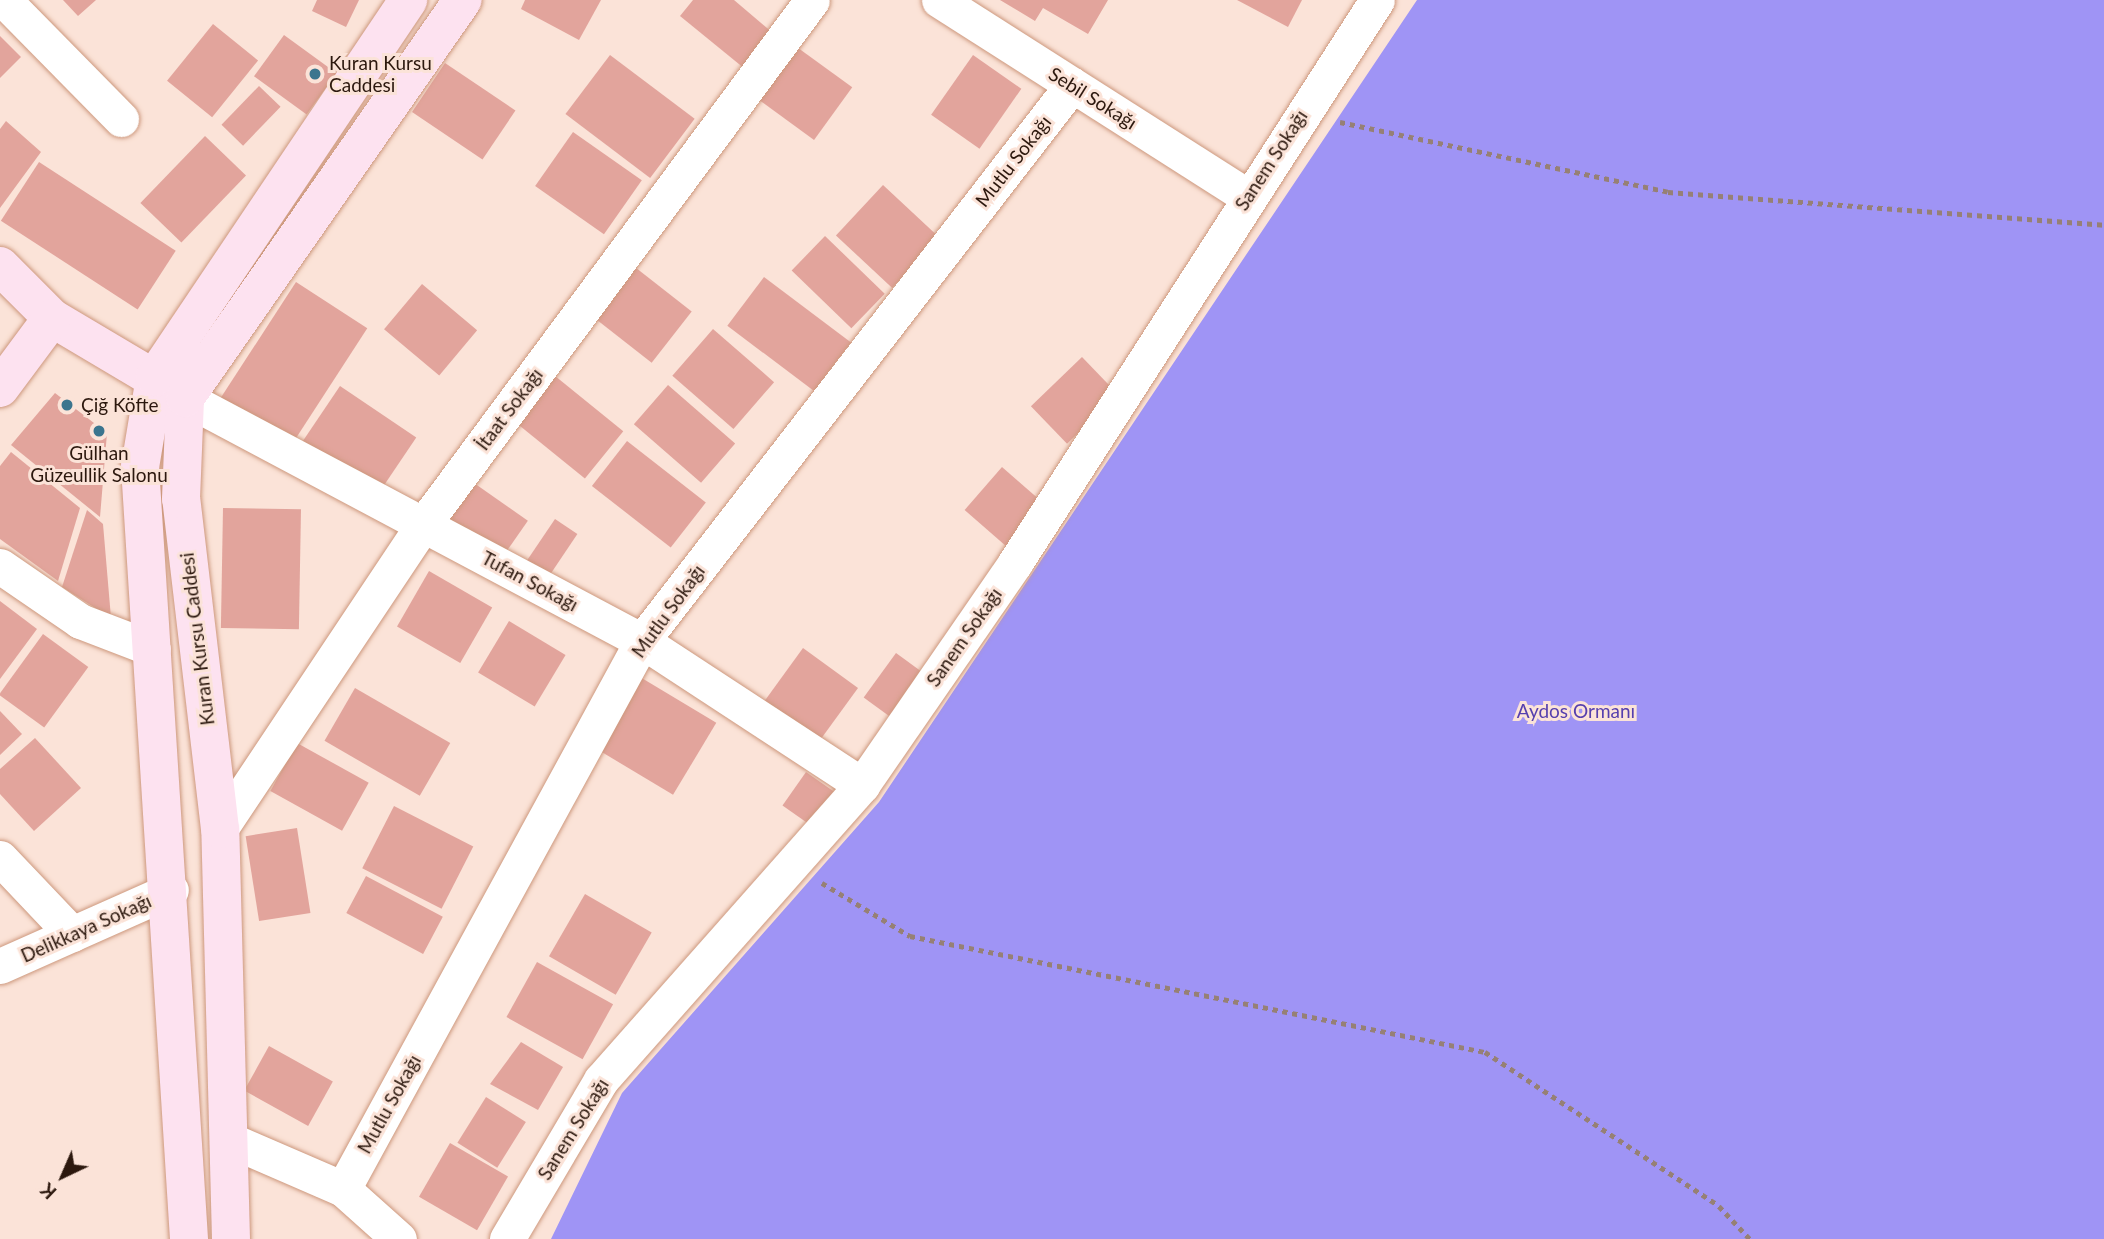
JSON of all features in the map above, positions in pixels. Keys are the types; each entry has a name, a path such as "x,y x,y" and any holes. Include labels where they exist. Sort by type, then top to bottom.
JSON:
{"main road":[{"name":"Kuran Kursu Caddesi","path":"189,1239 171,890 140,467 170,387 408,0"},
{"name":"Kuran Kursu Caddesi","path":"231,1239 219,829 170,387 463,0"},
{"path":"0,266 52,318 170,387"},
{"path":"0,388 52,318"}],"street":[{"path":"4,0 121,119"},
{"name":"İtaat Sokağı","path":"219,829 423,525 812,0"},
{"name":"Sebil Sokağı","path":"939,0 1247,196"},
{"name":"Sanem Sokağı","path":"507,1239 601,1080 862,785 1015,563 1247,196 1377,0"},
{"name":"Mutlu Sokağı","path":"343,1188 642,641 1072,85"},
{"name":"Tufan Sokağı","path":"170,387 642,641 862,785"},
{"path":"0,566 80,621 153,649"},
{"path":"0,858 72,934"},
{"name":"Delikkaya Sokağı","path":"4,968 171,890"},
{"path":"230,1140 343,1188 398,1239"}],"path":[{"path":"1301,114 1668,192 2104,225"},
{"path":"793,865 910,936 1485,1052 1719,1206 1749,1239"}],"green space":[{"name":"Aydos Ormanı","path":"1417,0 2104,0 2104,1239 551,1239 622,1093 879,802"}],"building":[{"path":"63,0 96,0 78,16"},
{"path":"317,0 359,0 346,27 312,11"},
{"path":"525,0 601,0 579,40 521,9"},
{"path":"693,0 734,0 774,34 745,69 680,16"},
{"path":"1000,0 1108,0 1088,34 1043,8 1035,21"},
{"path":"1237,0 1302,0 1288,27"},
{"path":"213,24 258,61 212,117 167,81"},
{"path":"284,35 337,73 307,114 254,76"},
{"path":"0,36 21,57 0,78"},
{"path":"794,45 852,87 814,140 756,98"},
{"path":"610,55 695,119 650,178 565,114"},
{"path":"973,55 1021,89 979,149 931,115"},
{"path":"445,63 515,111 482,159 412,112"},
{"path":"259,86 281,107 243,146 221,125"},
{"path":"6,121 41,152 0,208 0,129"},
{"path":"573,132 642,180 604,234 535,186"},
{"path":"205,136 246,176 181,242 140,203"},
{"path":"39,162 176,251 138,309 1,221"},
{"path":"883,185 939,238 892,288 836,235"},
{"path":"825,236 885,294 851,328 792,271"},
{"path":"631,264 692,311 652,363 591,315"},
{"path":"764,277 851,343 814,391 727,326"},
{"path":"296,282 367,328 287,452 215,406"},
{"path":"422,284 477,330 439,375 384,329"},
{"path":"713,329 774,382 733,429 672,376"},
{"path":"1082,357 1118,394 1067,444 1031,406"},
{"path":"544,367 623,431 585,479 506,414"},
{"path":"668,385 735,443 701,483 634,424"},
{"path":"340,386 416,437 377,495 301,444"},
{"path":"55,393 107,433 100,517 11,445"},
{"path":"627,441 706,503 671,547 592,486"},
{"path":"11,452 80,508 58,581 0,539 0,466"},
{"path":"1002,467 1045,504 1008,547 965,510"},
{"path":"464,476 528,521 499,562 435,517"},
{"path":"223,508 301,509 299,629 221,628"},
{"path":"87,510 103,524 111,618 62,587"},
{"path":"555,519 577,534 543,585 521,570"},
{"path":"429,571 492,608 460,663 397,626"},
{"path":"0,601 37,629 0,679"},
{"path":"509,621 566,655 535,706 478,672"},
{"path":"43,634 88,667 44,728 0,695"},
{"path":"803,648 858,688 815,748 760,708"},
{"path":"896,653 928,676 895,720 864,697"},
{"path":"640,677 716,723 673,795 597,749"},
{"path":"355,688 450,743 420,796 324,741"},
{"path":"0,711 22,734 0,755"},
{"path":"35,738 81,788 34,831 0,794 0,769"},
{"path":"297,743 369,783 342,831 270,791"},
{"path":"806,772 836,793 813,827 782,806"},
{"path":"394,806 473,846 442,909 362,868"},
{"path":"297,828 310,913 259,921 246,836"},
{"path":"366,876 443,917 423,954 346,913"},
{"path":"585,894 652,932 616,995 549,956"},
{"path":"537,962 613,1004 583,1059 506,1017"},
{"path":"521,1042 563,1067 538,1110 490,1084"},
{"path":"269,1046 333,1081 308,1126 244,1091"},
{"path":"486,1097 526,1122 497,1168 457,1143"},
{"path":"450,1143 508,1176 477,1230 419,1197"}],"place":[{"name":"Kuran Kursu Caddesi","path":"315,74"},
{"name":"Çiğ Köfte","path":"67,405"},
{"name":"Gülhan Güzeullik Salonu","path":"99,431"}]}
